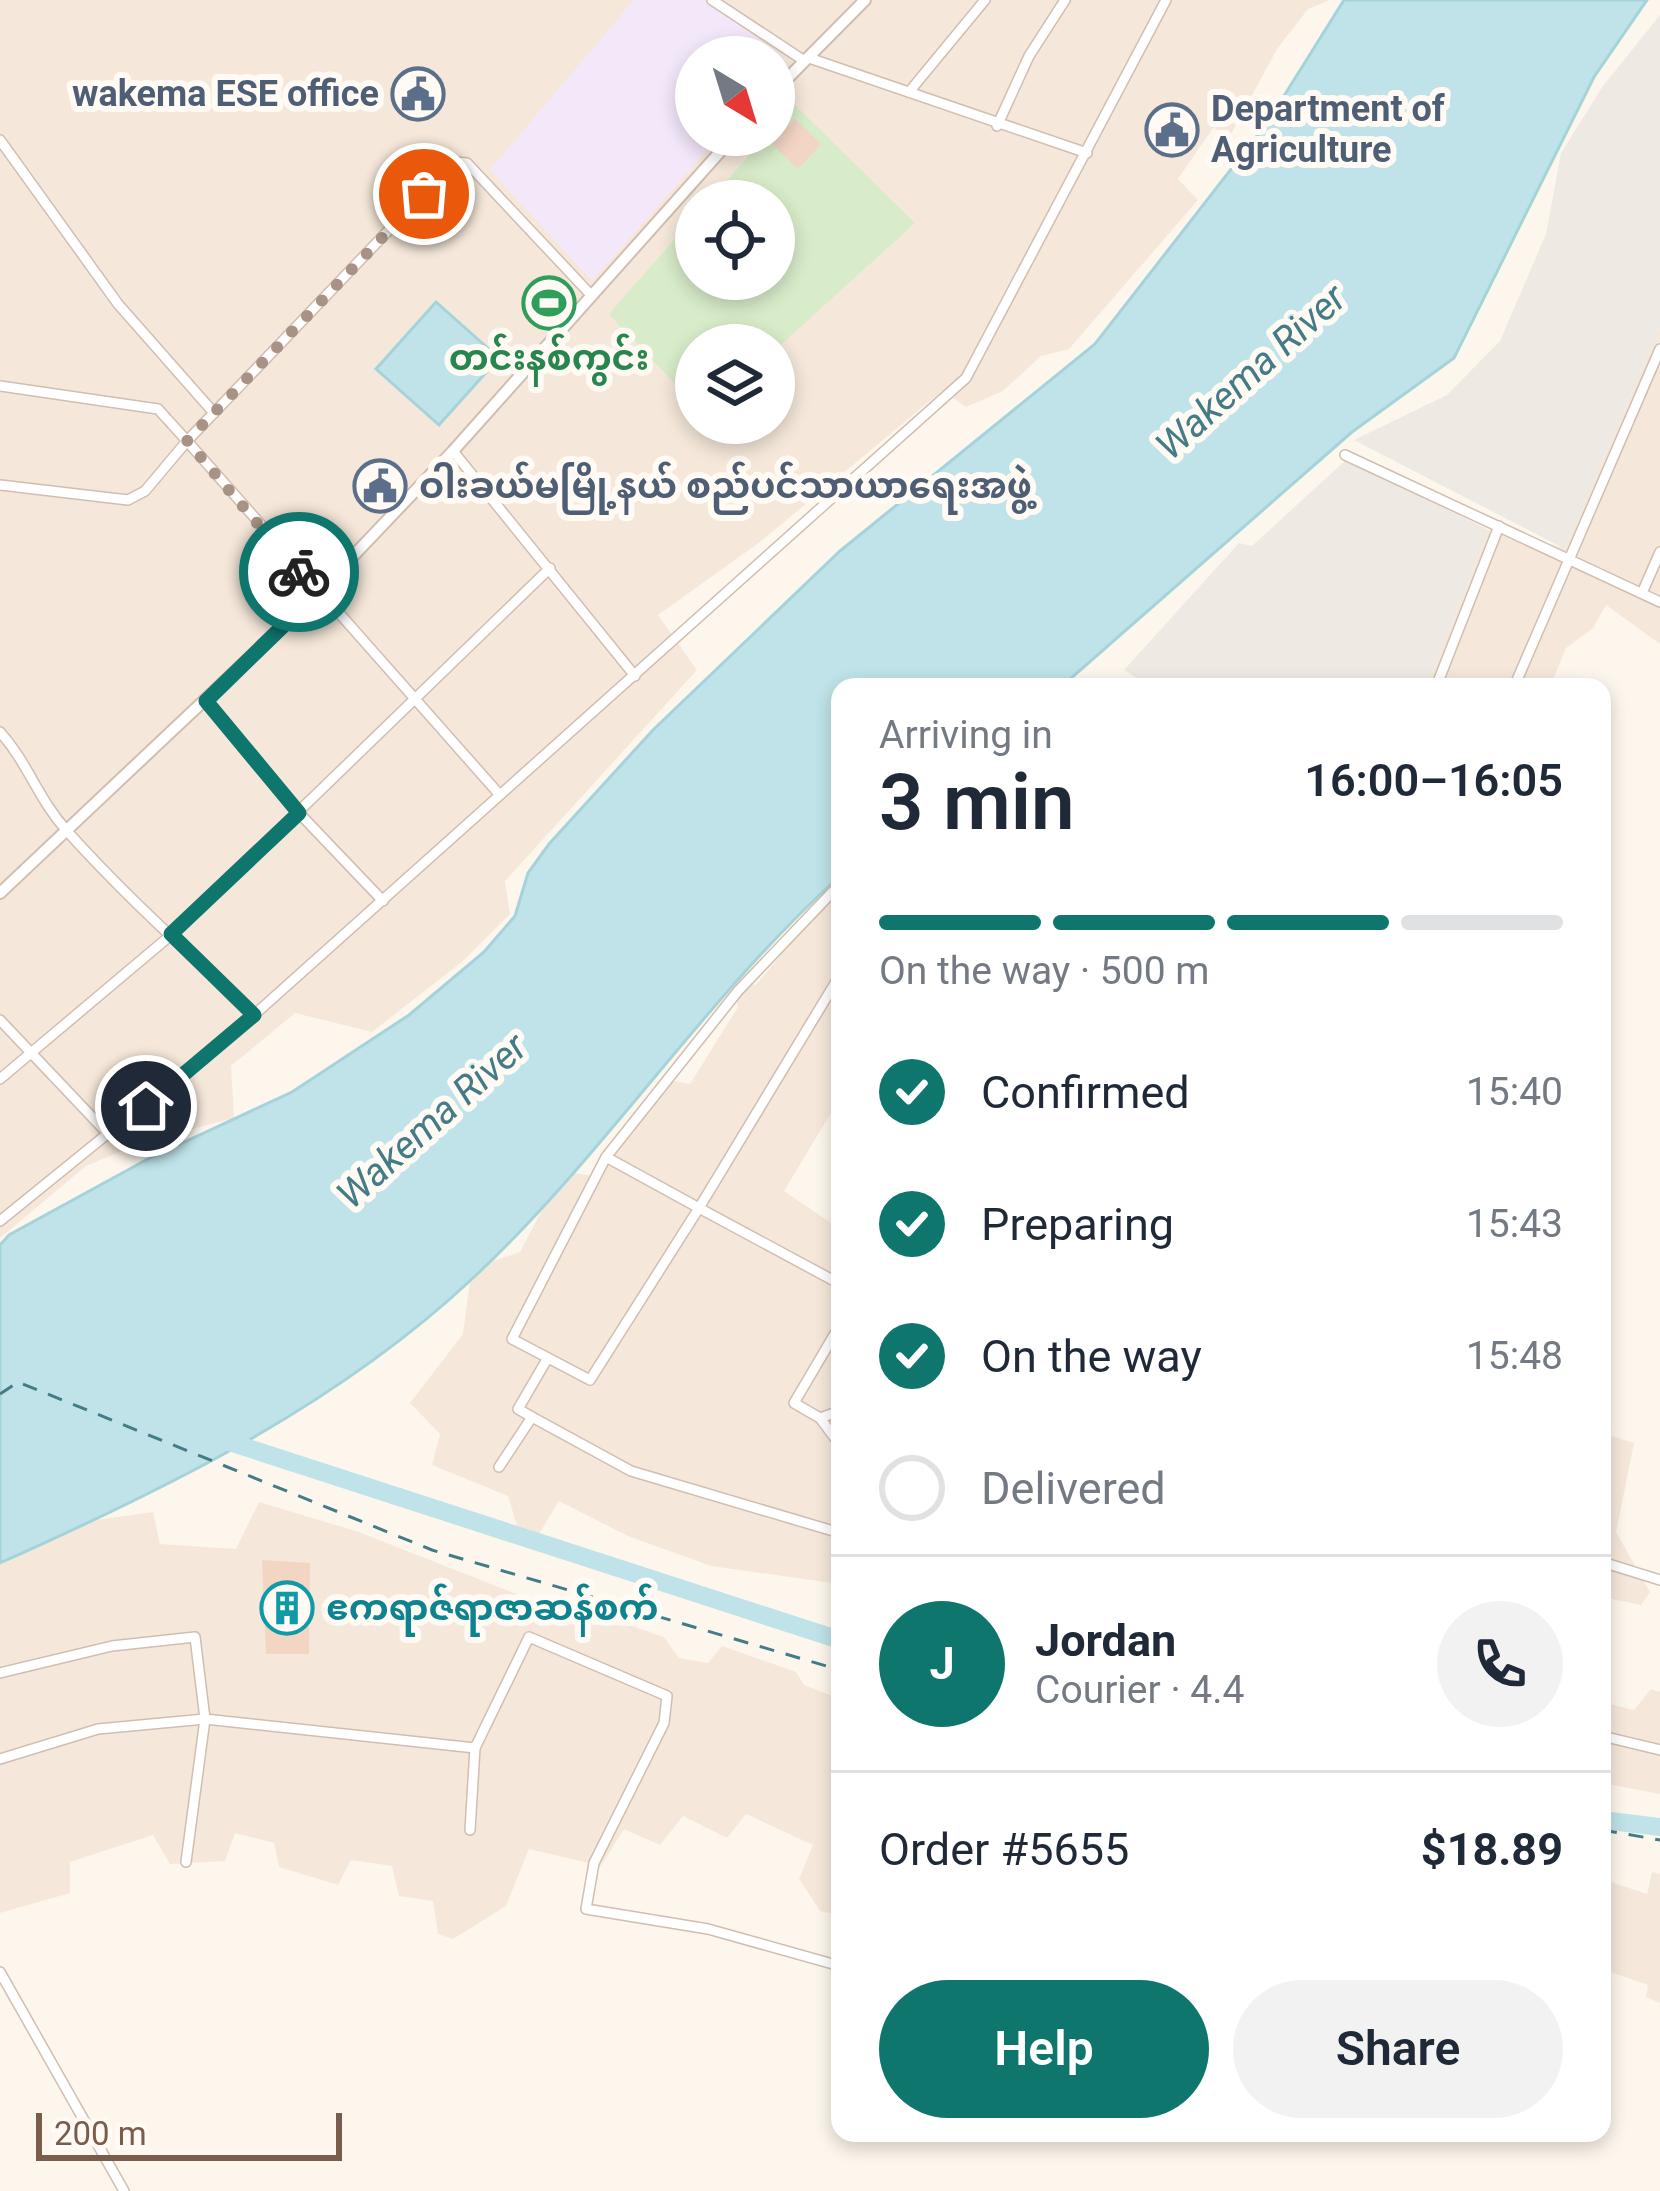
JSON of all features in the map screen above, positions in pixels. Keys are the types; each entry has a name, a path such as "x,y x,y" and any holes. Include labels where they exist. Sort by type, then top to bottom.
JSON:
{"street":[{"path":"712,0 807,59 1087,153"},
{"path":"795,71 865,0"},
{"path":"909,92 985,0"},
{"path":"997,126 1029,56 1065,0"},
{"path":"0,1220 110,1136 254,1015 966,378 1166,0"},
{"path":"0,140 118,304 214,412"},
{"path":"0,892 316,594 453,451 716,156"},
{"path":"0,485 128,500 146,490 214,412 454,162 467,163 591,295"},
{"path":"1518,678 1660,349"},
{"path":"0,386 158,409 255,515 316,594 499,794"},
{"path":"453,451 635,676"},
{"path":"1345,455 1660,602"},
{"path":"1440,678 1499,526"},
{"path":"1642,593 1660,552"},
{"path":"0,1079 171,934 550,568"},
{"path":"206,701 299,813 383,901"},
{"path":"0,732 27,762 32,787 67,831 254,1015"},
{"path":"831,894 739,991 606,1157 512,1339 546,1361 590,1380 831,990"},
{"path":"0,1020 110,1136"},
{"path":"606,1157 831,1279"},
{"path":"831,1340 794,1403 820,1418 831,1433"},
{"path":"546,1361 518,1409 532,1418 631,1471 831,1530"},
{"path":"820,1418 831,1414"},
{"path":"499,1467 532,1418"},
{"path":"1611,1565 1660,1580"},
{"path":"0,1673 91,1650 195,1637 205,1719 186,1862"},
{"path":"470,1830 475,1748 529,1637 667,1696 664,1723 593,1863 586,1910 708,1929 831,1963"},
{"path":"0,1759 98,1729 205,1719 475,1748"},
{"path":"1611,1738 1660,1750"},
{"path":"0,1972 124,2191"}],"shaded area":[{"path":"0,0 1330,0 1308,9 1277,49 1231,134 1213,128 1178,179 1198,200 1069,349 1041,356 1003,391 966,407 942,391 760,542 658,615 697,670 505,881 510,914 463,961 372,1032 295,1013 231,1066 234,1118 146,1141 86,1166 0,1238"},
{"path":"634,0 704,0 754,36 675,36 675,156 702,156 681,180 675,180 675,186 592,281 490,170"},
{"path":"1660,15 1660,328 1565,549 1354,440 1447,395 1500,341 1546,234 1561,153 1603,86"},
{"path":"1660,328 1660,644 1606,605 1593,628 1566,648 1554,678 1431,678 1489,530 1565,548"},
{"path":"1346,460 1489,530 1431,678 1137,678 1124,670 1239,543 1252,546"},
{"path":"831,891 831,1113 784,1191 831,1223 831,1583 711,1566 628,1536 559,1501 537,1537 518,1529 508,1496 432,1465 440,1434 410,1403 463,1334 470,1281 490,1262 520,1252 552,1191 575,1173 599,1177 669,1080 690,1084 738,1007 734,991 743,982 756,985 804,927 811,908"},
{"path":"1611,1436 1634,1443 1616,1532 1650,1592 1641,1605 1611,1599"},
{"path":"259,1502 359,1532 542,1604 567,1624 632,1626 664,1637 679,1658 708,1663 722,1646 796,1672 804,1685 831,1696 831,1913 820,1911 799,1879 813,1845 746,1814 727,1838 683,1816 660,1845 624,1829 601,1866 529,1849 506,1906 453,1939 438,1934 433,1901 399,1896 392,1866 351,1860 338,1885 279,1867 274,1843 235,1833 225,1861 170,1864 153,1835 70,1862 70,1893 0,1913 0,1563 95,1520 153,1512 160,1544 236,1549"},
{"path":"1651,1689 1660,1692 1660,1794 1611,1785 1611,1704 1634,1710"},
{"path":"1652,1872 1660,1874 1660,2003 1646,1997 1648,1985 1611,1972 1611,1882 1647,1894"}],"green space":[{"path":"795,105 915,223 795,332 795,324 675,324 675,384 609,314 675,239 675,300 795,300 795,180 727,180 749,156 795,156"}],"water":[{"name":"Wakema River","path":"1344,0 1647,0 1594,77 1454,358 1352,432 1071,678 831,678 831,885 744,972 521,1230 421,1324 308,1404 188,1473 0,1563 0,1245 9,1235 146,1160 292,1092 409,1015 484,952 515,916 528,873 549,844 653,730 840,551 1095,344 1267,123"},
{"path":"436,302 499,358 439,425 376,369"}],"building":[{"path":"795,119 821,144 798,169 784,156 795,156"},
{"name":"ဧကရာဇ်ရာဇာဆန်စက်","path":"262,1560 310,1563 309,1654 266,1654"}],"waterway":[{"path":"217,1438 831,1637"},
{"path":"1611,1821 1660,1827"}],"ferry route":[{"path":"0,1394 18,1382 432,1550 831,1667"},
{"path":"1611,1832 1660,1840"}],"way so far":[{"path":"299,572 187,441 424,194"}],"place":[{"name":"wakema ESE office","path":"418,94"},
{"name":"Department of Agriculture","path":"1172,130"},
{"name":"တင်းနစ်ကွင်း","path":"549,303"},
{"name":"ဝါးခယ်မမြို့နယ် စည်ပင်သာယာရေးအဖွဲ့","path":"380,486"},
{"name":"ဧကရာဇ်ရာဇာဆန်စက်","path":"287,1608"}],"route":[{"path":"146,1106 254,1015 171,934 299,813 206,701 316,594 299,572"}]}
